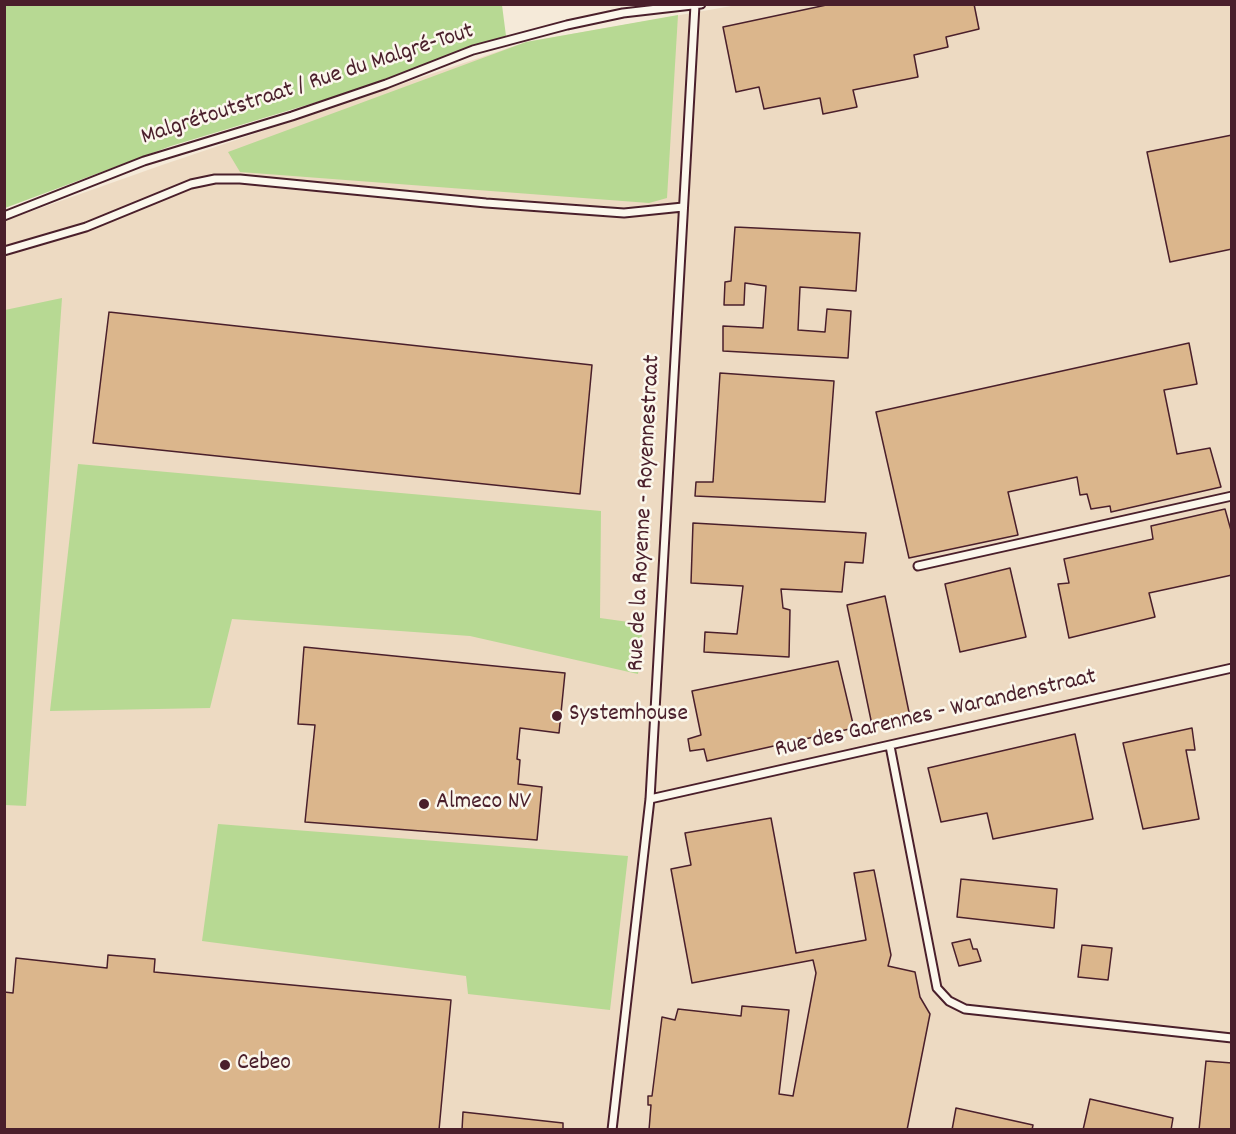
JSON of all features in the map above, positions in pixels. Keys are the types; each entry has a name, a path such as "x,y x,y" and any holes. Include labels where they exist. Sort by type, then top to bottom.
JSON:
{"lane":[{"name":"Rue de la Royenne - Royennestraat","path":"612,1130 650,799 683,207 698,5"},
{"name":"Malgrétoutstraat / Rue du Malgré-Tout","path":"4,216 144,161 292,116 386,84 473,50 538,32 623,13 698,5"},
{"path":"4,251 86,227 191,184 215,179 240,179 486,203 624,213 683,207"},
{"path":"918,566 1232,496"},
{"name":"Rue des Garennes - Warandenstraat","path":"650,799 1232,668"},
{"path":"890,746 937,988 949,1001 965,1009 1232,1038"}],"shaded area":[{"path":"743,4 1231,5 1231,1129 5,1129 4,221 526,42"}],"green space":[{"path":"5,5 502,5 506,36 340,95 171,146 5,208"},
{"path":"678,15 667,198 649,203 240,172 228,152 526,42"},
{"path":"62,298 26,806 5,805 5,310"},
{"path":"78,464 601,511 600,618 643,624 638,674 470,636 232,619 210,708 50,711"},
{"path":"218,824 628,856 610,1010 468,994 466,976 202,941"}],"building":[{"path":"831,4 974,4 979,29 946,37 948,47 914,55 918,77 853,90 857,107 823,114 820,98 764,109 759,87 736,92 723,27"},
{"path":"1232,135 1232,249 1170,262 1147,152"},
{"path":"735,227 860,233 856,291 800,287 798,330 825,332 827,309 851,311 848,358 723,351 723,326 763,328 766,286 745,283 744,305 724,305 725,282 731,281"},
{"path":"109,312 592,365 580,494 93,443"},
{"path":"1189,343 1197,384 1164,390 1177,454 1210,448 1221,487 1111,512 1110,506 1091,509 1087,494 1080,495 1077,477 1008,492 1018,535 909,558 876,412"},
{"path":"720,373 834,381 825,502 695,496 696,482 713,482"},
{"path":"1225,509 1232,534 1232,575 1149,593 1155,617 1069,638 1058,584 1069,583 1064,559 1153,539 1151,526"},
{"path":"693,523 866,533 863,563 845,562 842,592 781,589 783,608 790,610 789,657 704,652 705,632 737,634 743,586 691,583"},
{"path":"1010,568 1026,637 960,652 945,584"},
{"path":"885,596 910,717 872,725 847,605"},
{"path":"304,647 565,673 559,733 520,728 517,759 520,760 518,784 542,787 537,840 305,822 315,725 298,724"},
{"path":"838,661 854,728 707,761 704,749 690,751 688,739 701,735 692,691"},
{"path":"1192,728 1195,750 1186,750 1199,819 1143,829 1123,743"},
{"path":"1075,734 1093,819 993,839 987,813 941,822 928,768"},
{"path":"771,818 796,953 866,940 854,873 874,870 891,955 888,966 915,972 920,997 930,1014 907,1130 649,1130 651,1105 648,1105 648,1096 652,1096 662,1017 675,1020 678,1009 741,1016 742,1006 789,1010 779,1094 793,1096 816,973 813,960 692,983 671,869 691,865 685,833"},
{"path":"961,879 1057,889 1054,928 957,917"},
{"path":"970,939 981,961 959,966 952,943"},
{"path":"1082,945 1112,948 1108,980 1078,977"},
{"name":"Cebeo","path":"108,955 155,959 154,972 451,1000 439,1130 4,1130 4,992 13,993 16,958 107,968"},
{"path":"1206,1061 1232,1063 1232,1130 1199,1130"},
{"path":"1090,1099 1173,1118 1171,1130 1083,1130"},
{"path":"956,1108 1033,1125 1032,1130 952,1130"},
{"path":"463,1112 563,1123 563,1130 462,1130"}],"place":[{"name":"Systemhouse","path":"557,716"},
{"name":"Almeco NV","path":"424,804"},
{"name":"Cebeo","path":"225,1065"}]}
